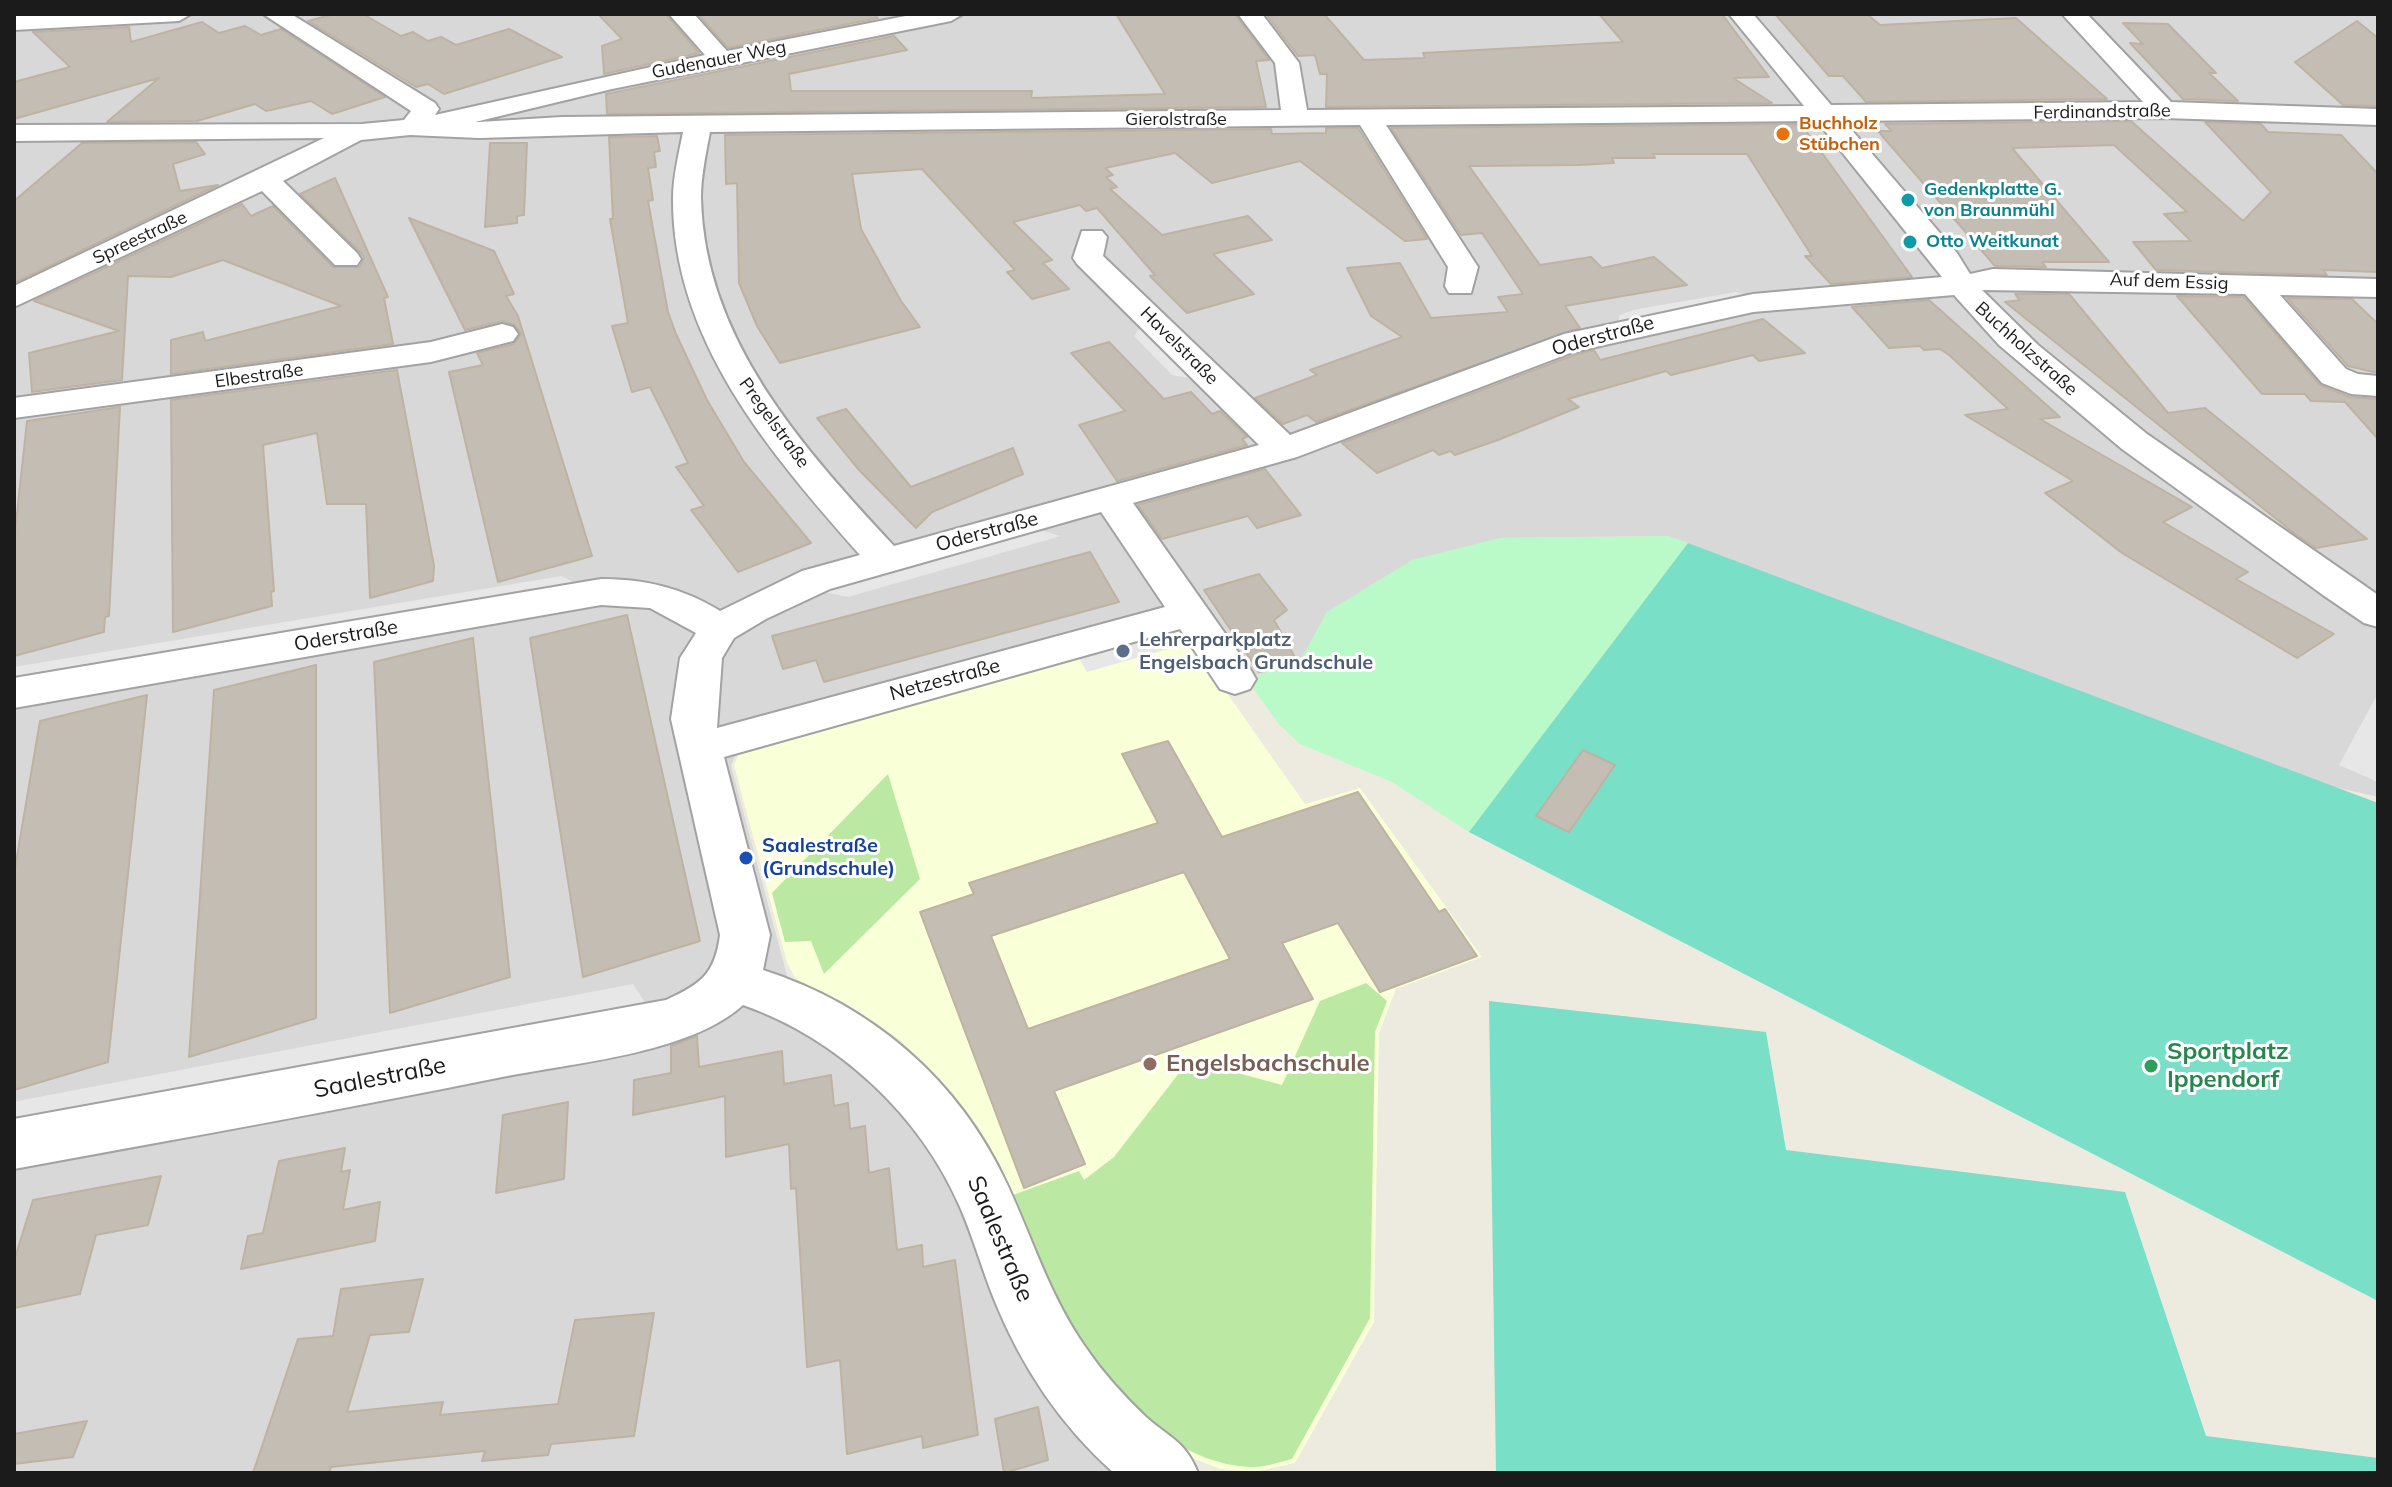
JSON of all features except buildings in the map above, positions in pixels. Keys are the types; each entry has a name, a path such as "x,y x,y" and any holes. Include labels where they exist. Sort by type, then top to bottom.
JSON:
{"street":[{"path":"14,23 179,14"},
{"path":"275,14 426,109 417,122"},
{"path":"681,14 722,60"},
{"name":"Gudenauer Weg","path":"14,133 355,133 489,111 560,92 951,14"},
{"path":"1250,14 1287,63 1296,120"},
{"name":"Buchholzstraße","path":"1741,14 1946,259 1960,285 2022,348 2125,437 2378,614"},
{"path":"2074,14 2164,110"},
{"name":"Ferdinandstraße","path":"1827,115 2164,110 2378,117"},
{"name":"Gierolstraße","path":"489,111 525,126"},
{"name":"Gierolstraße","path":"417,122 479,130 525,126 1827,115"},
{"path":"1369,119 1463,267 1460,286"},
{"name":"Pregelstraße","path":"698,125 687,196 690,240 697,276 722,344 764,416 886,560"},
{"path":"279,131 293,135 298,145 277,173 346,259"},
{"path":"14,147 43,133"},
{"name":"Spreestraße","path":"14,298 355,133"},
{"name":"Havelstraße","path":"1092,237 1088,258 1284,449"},
{"name":"Auf dem Essig","path":"1960,285 1993,278 2022,278 2378,288"},
{"name":"Oderstraße","path":"14,693 601,592 650,593 689,608 719,629 816,580 1284,449 1529,357 1605,333 1753,303 1960,285"},
{"path":"2254,285 2334,376 2351,384 2378,386"},
{"name":"Elbestraße","path":"14,408 408,356 502,334"},
{"path":"1111,499 1235,679"},
{"name":"Netzestraße","path":"700,748 1190,613"},
{"name":"Saalestraße","path":"14,1144 388,1077 672,1021 711,1005 733,981 744,961 745,935 693,719 694,691 701,658 719,629"},
{"name":"Saalestraße","path":"733,981 784,999 841,1026 875,1051 914,1089 952,1139 974,1175 1046,1345 1128,1447 1166,1473"}],"shaded area":[{"path":"14,14 2378,14 2378,797 2326,785 1668,536 1500,538 1327,612 1299,664 1246,678 1210,628 1163,625 737,751 731,766 800,1024 892,1096 954,1174 1122,1473 14,1473"},
{"path":"1736,292 1752,297 1618,321 1620,315 1633,310"},
{"path":"1144,322 1203,381 1172,375 1134,336"},
{"path":"1033,528 1061,536 848,597 814,590"},
{"path":"1668,536 1688,543 1469,832 1392,782 1300,744 1278,723 1246,678 1299,663 1327,612 1412,560 1500,538"},
{"path":"561,576 584,587 14,683 14,667"},
{"name":"Engelsbachschule","path":"1163,628 1184,632 1305,804 1360,788 1482,957 1396,989 1379,1033 1374,1322 1295,1463 1254,1472 1221,1469 1186,1456 1099,1383 938,1096 946,1088 899,1039 845,1003 796,979 787,963 734,765 740,751"},
{"name":"Lehrerparkplatz Engelsbach Grundschule","path":"1157,631 1168,649 1087,672 1077,654"},
{"path":"2378,693 2378,782 2339,765"},
{"path":"633,984 647,1006 14,1129 14,1102"}],"green space":[{"name":"Sportplatz Ippendorf","path":"1688,543 2378,803 2378,1301 1469,832"},
{"path":"888,774 920,879 824,974 811,941 785,942 772,893"},
{"path":"1366,983 1387,1001 1375,1032 1370,1318 1292,1459 1250,1467 1205,1457 1165,1436 1130,1404 1099,1366 1072,1323 1010,1196 1079,1171 1084,1180 1114,1157 1183,1068 1201,1063 1282,1085 1320,1001"},
{"path":"1489,1001 1766,1032 1786,1150 2125,1192 2206,1436 2378,1458 2378,1473 1496,1473"}],"place":[{"name":"Buchholz Stübchen","path":"1783,134"},
{"name":"Gedenkplatte G. von Braunmühl","path":"1908,200"},
{"name":"Otto Weitkunat","path":"1910,242"},
{"name":"Lehrerparkplatz Engelsbach Grundschule","path":"1123,651"},
{"name":"Saalestraße (Grundschule)","path":"746,858"},
{"name":"Engelsbachschule","path":"1150,1064"},
{"name":"Sportplatz Ippendorf","path":"2151,1066"}]}
